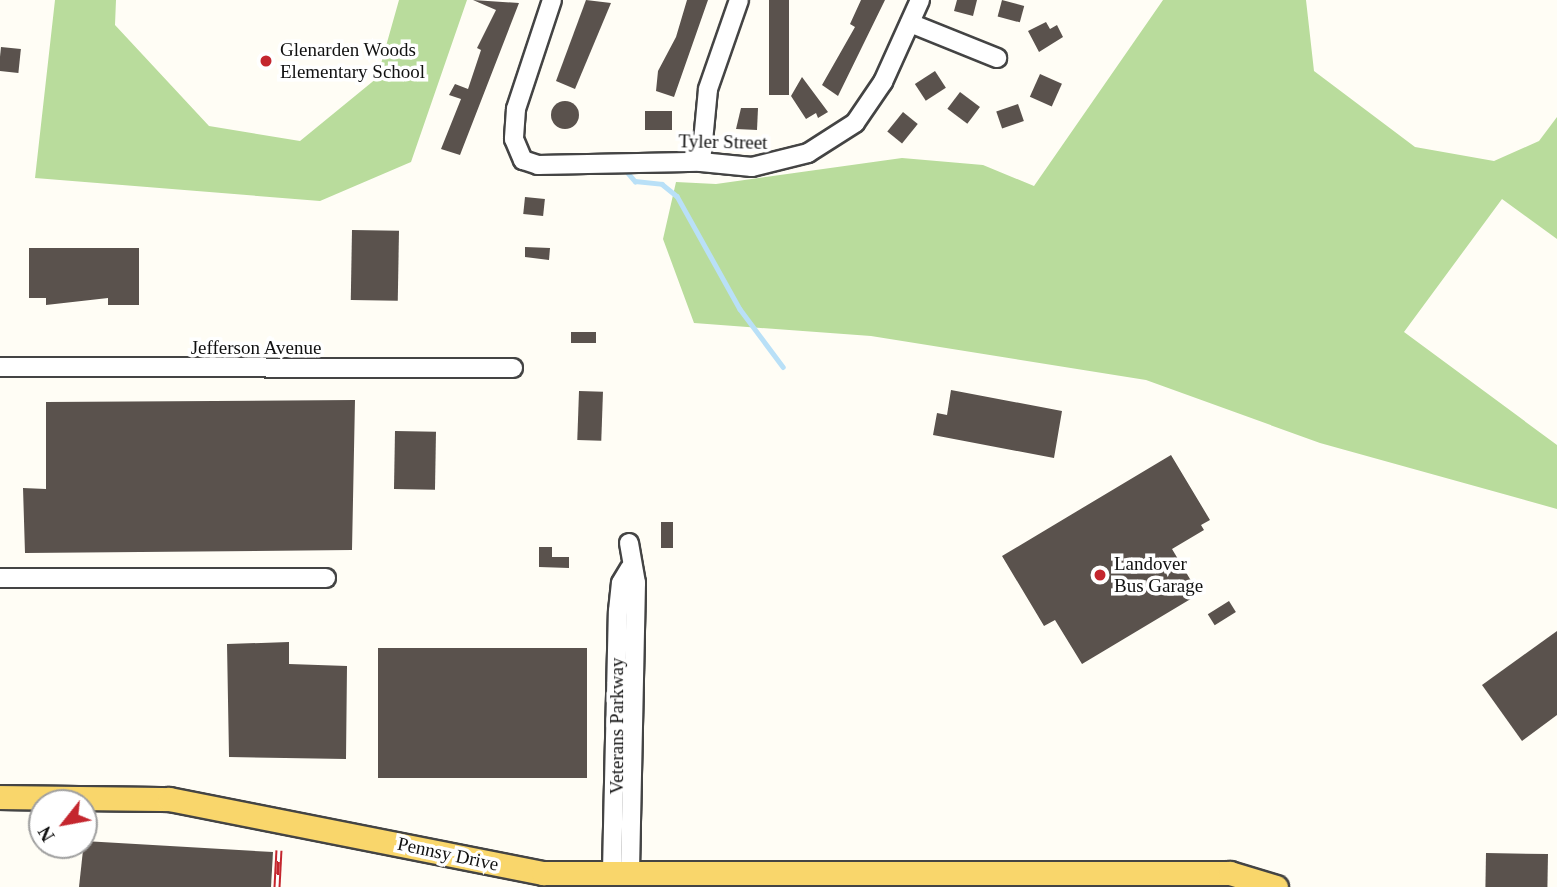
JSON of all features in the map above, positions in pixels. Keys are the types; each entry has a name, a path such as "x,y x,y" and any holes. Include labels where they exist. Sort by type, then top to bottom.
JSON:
{"main road":[{"name":"Pennsy Drive","path":"0,796 182,801 524,870 621,879 715,874 1230,873 1276,887"},
{"path":"524,870 551,887"},
{"path":"680,887 715,874"}],"street":[{"name":"Tyler Street","path":"552,0 519,93 514,139 516,151 531,164 701,162 772,165 837,137 873,101 919,0"},
{"path":"701,162 708,89 739,0"},
{"path":"910,23 997,58"},
{"name":"Jefferson Avenue","path":"0,367 513,368"},
{"name":"Veterans Parkway","path":"621,879 618,611 621,583 630,568 629,543"},
{"path":"0,578 326,578"}],"green space":[{"path":"55,0 116,0 115,25 209,126 300,141 377,78 399,0 467,0 411,162 320,201 35,178"},
{"path":"1163,0 1306,0 1314,71 1415,147 1494,161 1539,141 1557,117 1557,239 1502,199 1404,332 1557,445 1557,509 1320,443 1146,380 871,336 694,323 663,239 676,182 716,184 902,158 983,165 1034,186"}],"building":[{"path":"473,0 519,3 460,155 441,149 461,99 449,95 455,84 468,89 481,50 477,48 496,10"},
{"path":"586,0 611,3 575,89 556,81"},
{"path":"687,0 708,0 674,97 656,91 658,71 676,37"},
{"path":"769,0 789,0 789,95 769,95"},
{"path":"861,0 885,0 838,96 822,85 855,27 850,24"},
{"path":"957,0 977,0 973,16 954,11"},
{"path":"1002,0 1024,6 1020,22 998,16"},
{"path":"1046,22 1050,29 1057,25 1063,37 1039,52 1028,31"},
{"path":"1,47 21,49 18,73 0,71"},
{"path":"935,71 946,88 926,101 915,84"},
{"path":"1040,74 1062,84 1052,107 1030,97"},
{"path":"802,77 828,112 818,118 816,113 806,119 791,96"},
{"path":"960,92 980,107 967,124 947,109"},
{"path":"565,101 575,105 579,115 575,125 565,129 555,125 551,115 555,105"},
{"path":"1018,104 1024,121 1002,129 996,111"},
{"path":"741,108 758,108 757,130 736,129"},
{"path":"645,111 672,111 672,130 645,130"},
{"path":"903,112 918,124 902,143 887,131"},
{"path":"525,197 545,199 543,216 523,214"},
{"path":"352,230 399,231 398,301 351,300"},
{"path":"525,247 550,248 549,260 525,257"},
{"path":"29,248 139,248 139,305 108,305 108,298 46,305 46,298 29,298"},
{"path":"571,332 596,332 596,343 571,343"},
{"path":"951,390 1062,411 1054,458 933,435 937,413 947,415"},
{"path":"579,391 603,392 601,441 577,440"},
{"path":"355,400 352,550 25,553 23,488 46,489 46,402"},
{"path":"395,431 436,432 435,490 394,489"},
{"name":"Landover Bus Garage","path":"1171,455 1210,520 1201,525 1204,530 1172,549 1199,594 1082,664 1055,620 1044,626 1002,556"},
{"path":"661,522 673,522 673,548 661,548"},
{"path":"539,547 552,547 552,557 569,557 569,568 539,567"},
{"path":"1229,601 1236,612 1215,625 1208,614"},
{"path":"1557,631 1557,715 1522,741 1482,685"},
{"path":"289,642 289,664 347,666 346,759 229,757 227,644"},
{"path":"378,648 587,648 587,778 378,778"},
{"path":"98,842 273,852 271,887 79,887 82,859 98,859"},
{"path":"1486,853 1548,854 1547,887 1485,887"}],"waterway":[{"path":"628,173 635,181 662,184 677,196 740,309 783,367"}],"railway":[{"path":"277,887 279,850"}],"place":[{"name":"Glenarden Woods Elementary School","path":"266,61"},
{"name":"Landover Bus Garage","path":"1100,575"}]}
